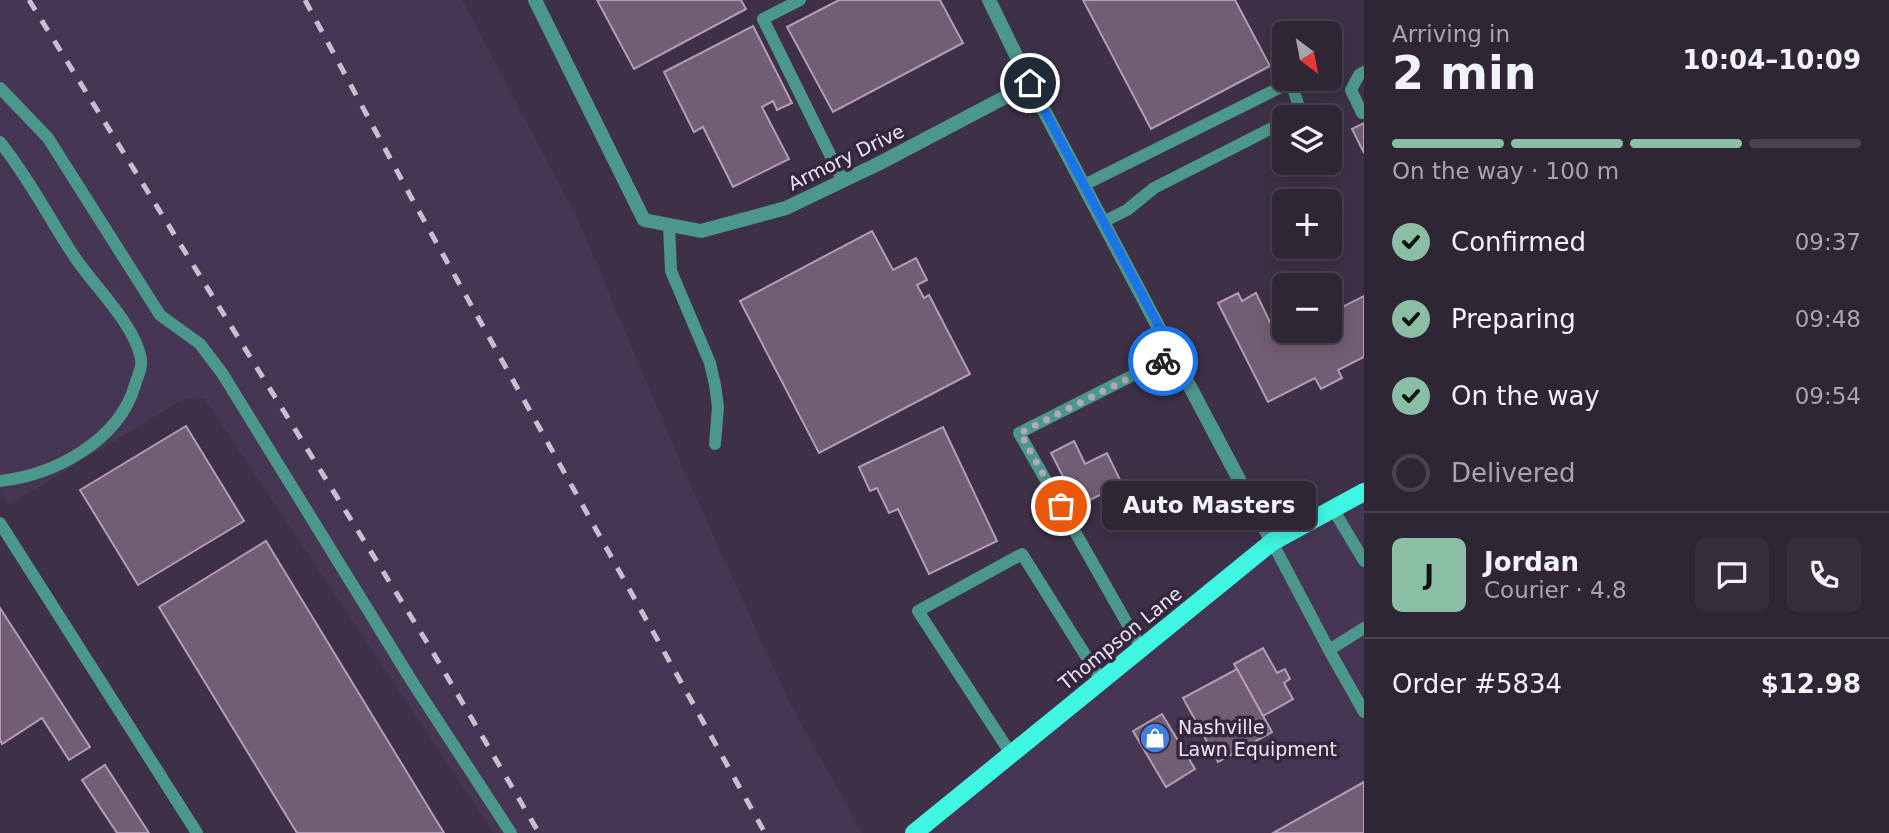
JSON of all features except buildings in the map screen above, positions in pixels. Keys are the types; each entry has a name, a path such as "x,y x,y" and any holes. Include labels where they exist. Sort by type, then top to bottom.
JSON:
{"main road":[{"name":"Thompson Lane","path":"914,833 1272,542 1364,492"}],"street":[{"name":"Armory Drive","path":"534,0 645,220 701,231 786,208 1030,83"},
{"path":"989,0 1272,542"}],"lane":[{"path":"800,0 763,19 843,181"},
{"path":"1362,113 1351,90 1359,75 1364,72"},
{"path":"1084,185 1287,84 1293,88 1297,105"},
{"path":"0,88 48,138 160,315 200,344 222,373 413,682 511,833"},
{"path":"1105,221 1127,210 1154,188 1272,128"},
{"path":"0,142 19,166 73,256 131,332 142,362 133,393 123,411 94,444 61,465 22,479 0,481"},
{"path":"669,225 671,271 710,363 715,385 718,407 715,444"},
{"path":"1141,648 1020,433 1174,355"},
{"path":"1333,509 1364,561"},
{"path":"0,523 197,833"},
{"path":"1272,542 1364,712"},
{"path":"1011,754 918,611 1022,554 1101,680"},
{"path":"1329,650 1364,628"}],"shaded area":[{"path":"0,0 462,0 577,218 684,471 789,702 862,833 494,833 205,399 185,398 9,505 0,490"},
{"path":"1364,492 1364,833 914,833 1272,542"}],"railway":[{"path":"29,0 428,644 539,833"},
{"path":"305,0 411,197 765,833"}],"way so far":[{"path":"1061,506 1020,433 1163,361"}],"place":[{"name":"Auto Masters","path":"1061,506"},
{"name":"Nashville Lawn Equipment","path":"1155,738"}],"route":[{"path":"1030,83 1174,355 1163,361"}]}
